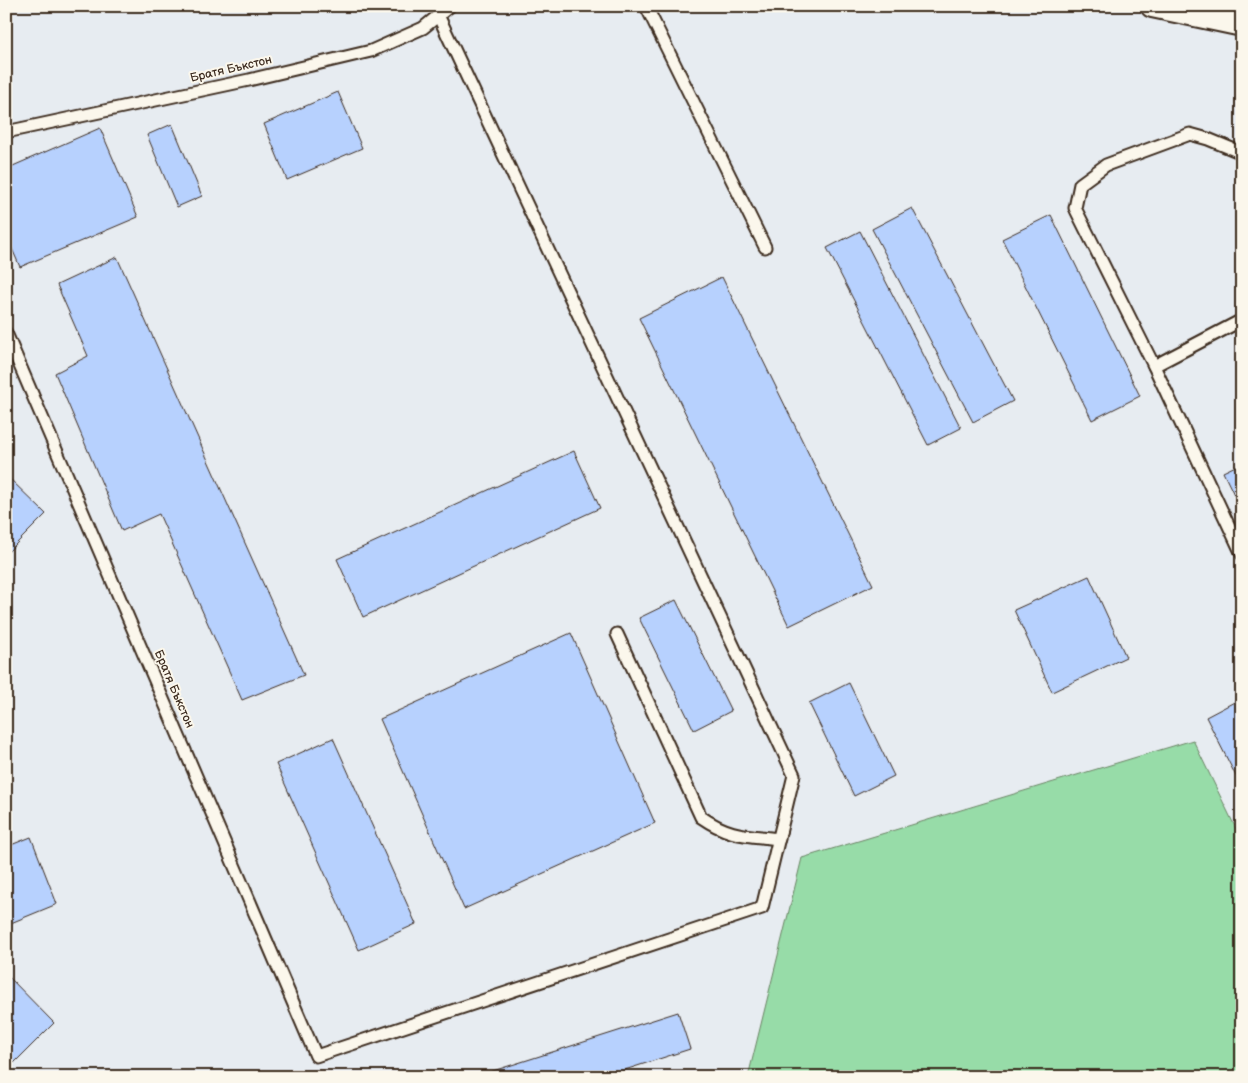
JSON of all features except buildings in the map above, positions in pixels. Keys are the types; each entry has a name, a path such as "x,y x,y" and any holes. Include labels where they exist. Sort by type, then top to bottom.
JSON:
{"street":[{"path":"1152,6 1242,25"}],"lane":[{"name":"Братя Бъкстон","path":"6,132 249,80 372,51 423,28 450,6"},
{"path":"646,6 765,247"},
{"path":"438,15 794,775 778,839 732,834 716,828 702,817 617,634"},
{"path":"1242,153 1190,134 1106,165 1080,184 1075,208 1154,366 1242,554"},
{"path":"1154,366 1242,320"},
{"name":"Братя Бъкстон","path":"6,333 316,1056 762,908 778,839"}],"shaded area":[{"path":"6,6 1242,6 1242,841 1193,740 802,858 748,1077 6,1077"}],"green space":[{"path":"1193,740 1242,841 1242,1077 748,1077 802,858"}]}
